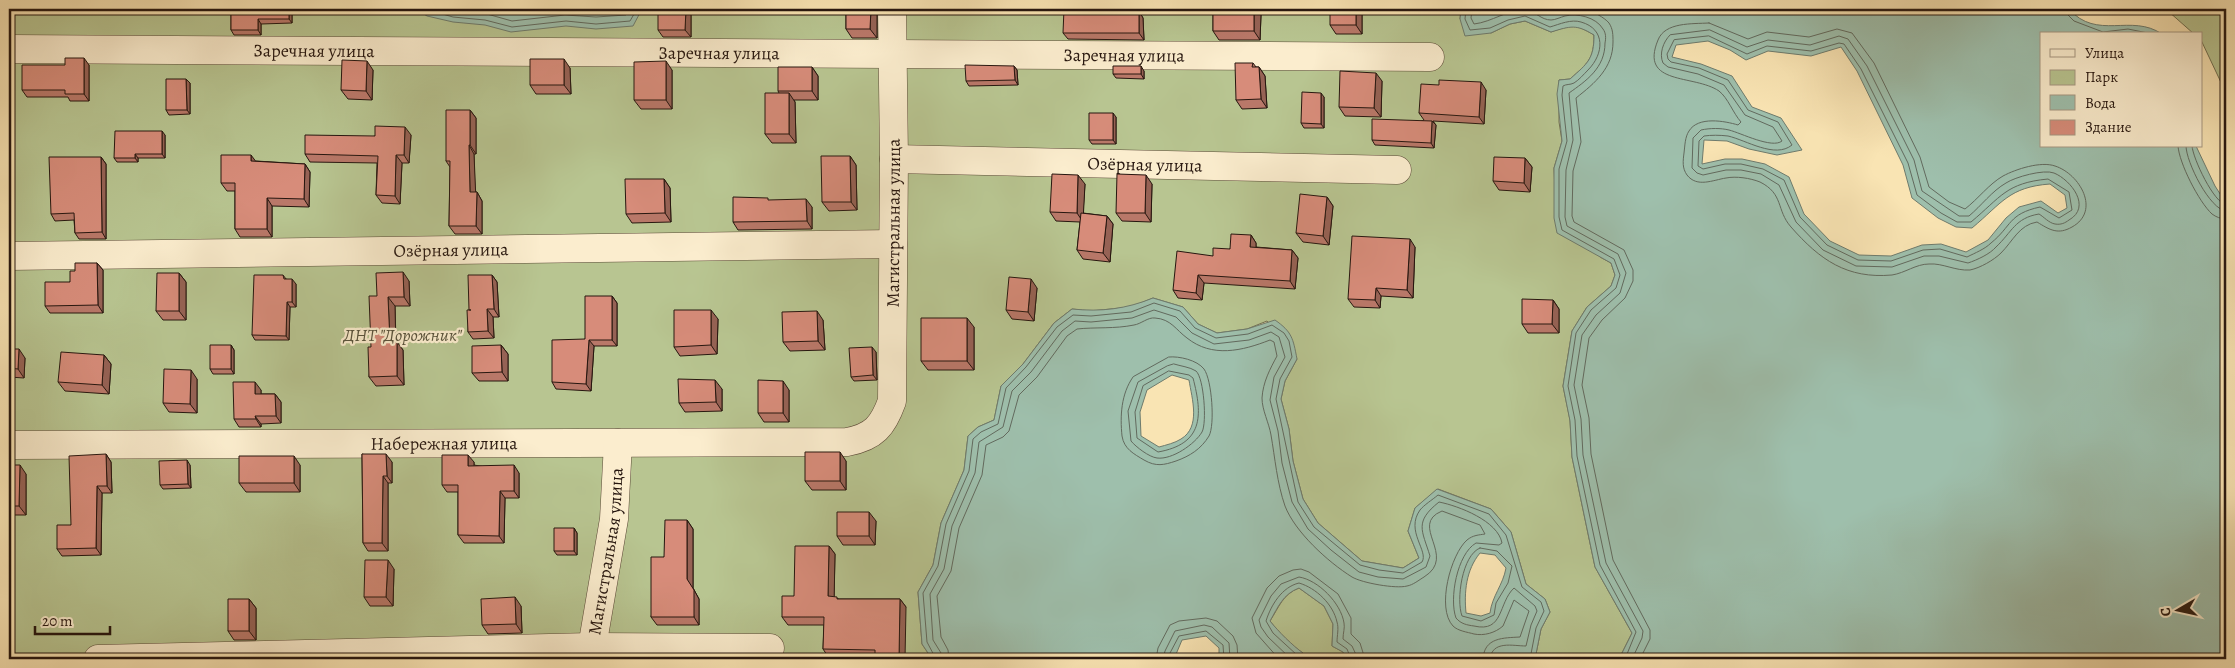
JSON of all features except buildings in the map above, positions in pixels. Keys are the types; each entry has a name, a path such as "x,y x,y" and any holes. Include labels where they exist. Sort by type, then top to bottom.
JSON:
{"street":[{"name":"Магистральная улица","path":"875,431 887,416 892,401 894,159 892,9"},
{"name":"Заречная улица","path":"9,48 1430,58"},
{"name":"Озёрная улица","path":"894,159 1397,170"},
{"name":"Озёрная улица","path":"9,256 894,244"},
{"name":"Набережная улица","path":"9,445 847,442 862,439 875,431"},
{"name":"Магистральная улица","path":"591,653 614,519 618,443"},
{"path":"98,659 591,653 770,648"}],"green space":[{"name":"ДНТ \"Дорожник\"","path":"9,9 1461,9 1460,19 1491,33 1510,24 1525,21 1551,32 1573,26 1582,28 1594,35 1593,50 1589,60 1576,74 1570,79 1559,80 1559,122 1562,141 1554,168 1555,191 1600,257 1611,263 1615,275 1611,286 1587,307 1572,331 1563,386 1570,420 1572,457 1595,567 1632,633 1619,659 1535,659 1541,629 1550,612 1545,599 1526,584 1511,532 1491,509 1438,489 1415,508 1408,531 1419,558 1403,568 1362,561 1318,523 1303,499 1293,461 1289,429 1281,399 1285,381 1297,359 1267,321 1247,329 1217,333 1198,324 1183,307 1153,298 1131,307 1091,311 1072,309 1054,323 1023,364 1001,386 994,420 978,427 968,436 964,470 941,523 933,565 918,592 922,644 932,659 9,659"},
{"path":"2160,9 2226,9 2226,93 2202,42 2202,32 2192,32 2168,11"},
{"path":"1299,588 1324,606 1333,624 1332,646 1343,652 1347,659 1302,659 1303,653 1294,647 1270,621 1285,597"}],"water":[{"path":"416,9 642,9 633,26 596,29 566,26 511,32 485,25 453,22 427,16"},
{"path":"1461,9 2069,9 2080,18 2091,23 2138,26 2150,28 2158,32 2040,32 2040,148 2197,148 2215,186 2226,203 2226,659 1619,659 1632,633 1595,567 1572,457 1570,421 1563,386 1572,331 1587,307 1611,286 1615,275 1611,263 1557,233 1554,218 1554,168 1562,141 1557,94 1559,80 1570,79 1586,64 1593,50 1594,35 1573,27 1551,32 1525,21 1510,24 1491,33 1465,36 1460,19","holes":["1708,41 1730,50 1746,60 1768,51 1811,56 1841,47 1857,71 1903,165 1912,198 1938,218 1956,227 1972,228 2007,198 2015,193 2036,186 2050,184 2065,195 2067,208 2058,213 2041,201 2019,207 2006,218 1988,240 1966,252 1941,244 1922,245 1891,256 1859,255 1830,241 1804,214 1789,177 1765,164 1742,159 1725,159 1702,164 1704,140 1727,141 1749,149 1777,155 1802,150 1781,118 1752,107 1732,76 1701,64 1672,57 1676,45"]},
{"path":"1153,298 1183,307 1198,324 1217,333 1247,329 1275,320 1285,328 1293,341 1297,359 1285,381 1281,399 1289,429 1293,461 1303,499 1318,523 1362,561 1403,568 1419,558 1408,531 1415,508 1437,489 1491,509 1511,532 1526,584 1545,599 1550,612 1541,629 1535,659 1514,656 1490,659 1347,659 1343,652 1332,646 1333,624 1324,606 1299,588 1285,597 1270,621 1303,653 1302,659 1219,659 1219,648 1206,636 1182,640 1174,659 932,659 922,644 918,592 933,565 941,523 964,470 968,436 978,427 994,420 1001,386 1023,364 1054,323 1072,309 1113,309","holes":["1172,375 1189,380 1194,412 1193,420 1187,434 1181,439 1159,447 1141,436 1140,412 1147,390","1480,553 1495,555 1506,568 1490,613 1481,616 1466,613 1465,605 1469,574"]}]}
